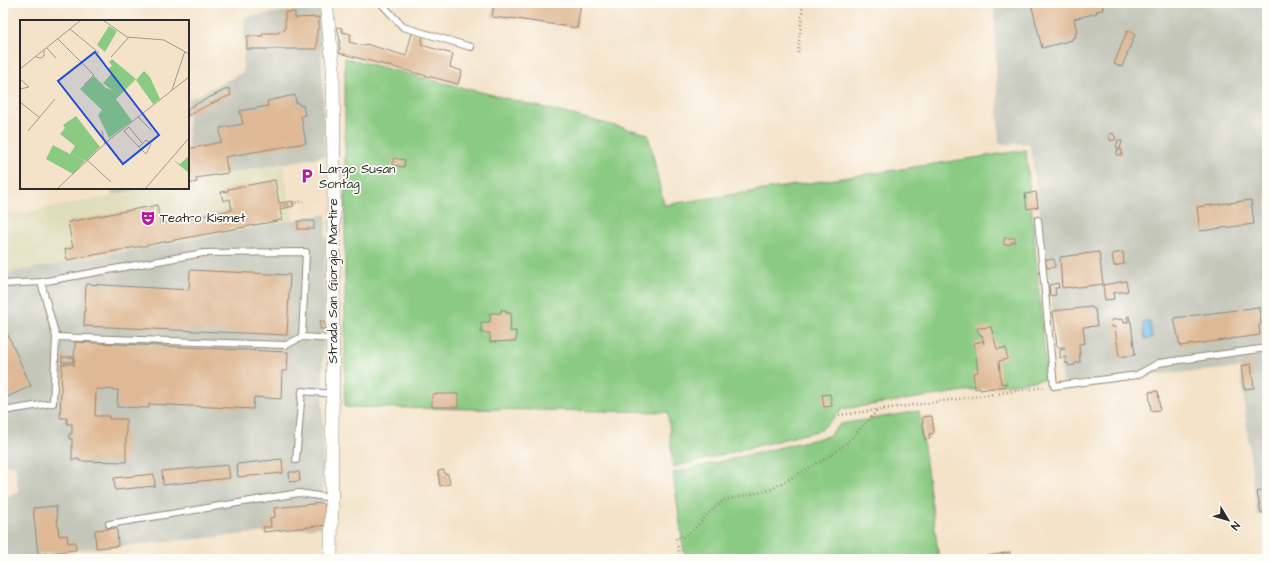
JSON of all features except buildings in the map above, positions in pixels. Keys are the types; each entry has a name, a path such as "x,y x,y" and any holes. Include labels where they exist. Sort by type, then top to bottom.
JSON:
{"street":[{"name":"Strada San Giorgio Martire","path":"326,3 333,67 334,195 331,559"}],"lane":[{"path":"381,3 403,27 471,47"},
{"path":"1038,220 1054,386 1137,375 1159,363 1267,348"},
{"path":"3,284 41,282 203,253 306,252 302,337"},
{"path":"3,411 53,403 56,337 41,282"},
{"path":"56,337 286,345 302,337 333,339"},
{"path":"296,460 302,392 333,394"},
{"path":"109,524 299,493 332,498"}],"path":[{"path":"798,53 803,3"},
{"path":"280,206 304,201"},
{"path":"839,415 1054,386"},
{"path":"680,559 676,538 683,537 692,531 724,500 770,490 789,480 845,445 878,411 885,409"}],"shaded area":[{"path":"994,3 1267,3 1267,514 1257,515 1240,368 1063,382 1030,143 999,144"},
{"path":"320,7 325,156 189,181 189,99 243,72 245,17"},
{"name":"Teatro Kismet","path":"283,165 293,220 3,274 3,216 152,189 189,189 189,182"},
{"path":"111,189 144,189 112,195"},
{"path":"326,214 323,354 323,527 38,554 39,559 3,559 3,500 18,492 15,465 3,465 3,274"}],"green space":[{"path":"345,58 648,134 664,205 1026,150 1047,379 843,409 821,430 673,467 668,412 345,407"},
{"path":"919,411 939,559 685,559 673,473 828,436 841,424"}],"water":[{"path":"1149,321 1152,338 1145,339 1143,322"}],"place":[{"name":"Largo Susan Sontag","path":"307,176"},
{"name":"Teatro Kismet","path":"148,218"}]}
